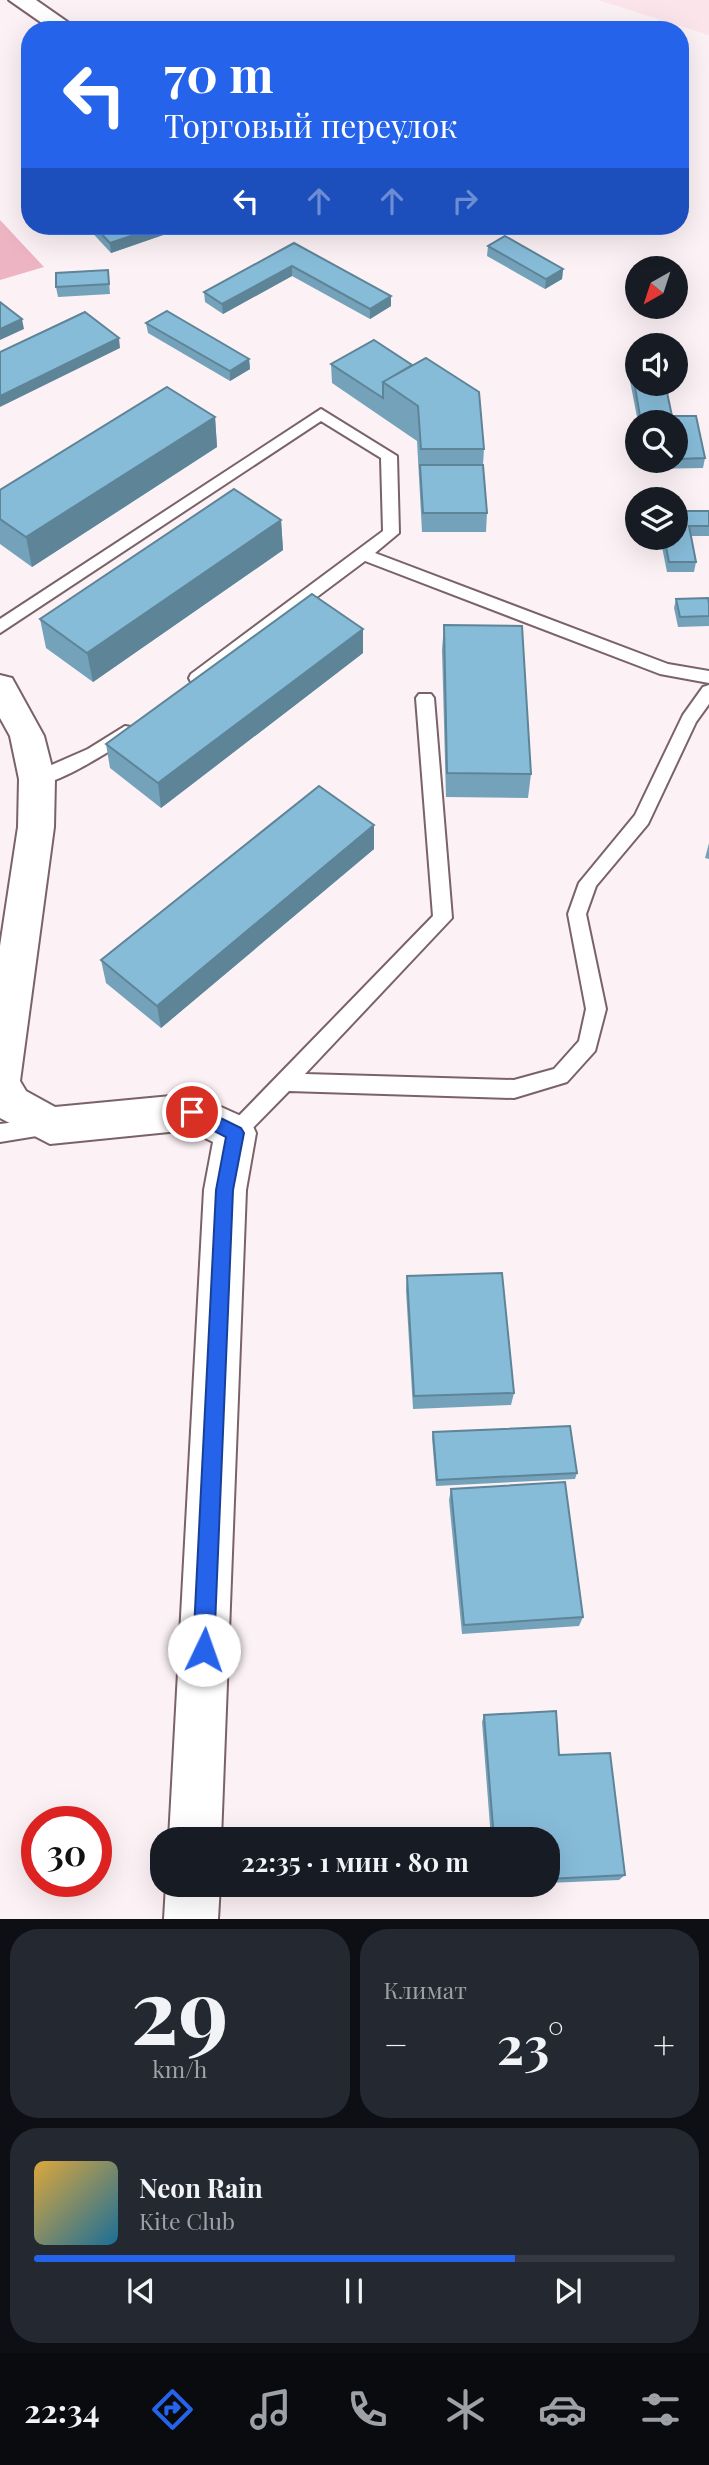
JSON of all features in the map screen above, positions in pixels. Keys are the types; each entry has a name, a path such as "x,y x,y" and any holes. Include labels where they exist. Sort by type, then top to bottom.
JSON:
{"street":[{"path":"20,0 54,21"},
{"path":"3,694 27,736 37,779 36,827 0,1083 12,1104 50,1126 192,1112 235,1133 225,1190 196,1827"},
{"path":"191,1919 192,1897"}],"lane":[{"path":"0,627 321,414 389,456 391,533 184,688"},
{"path":"363,554 666,670 709,677"},
{"path":"285,1082 514,1089 561,1076 588,1045 596,1009 577,914 588,883 642,819 689,719 709,691"},
{"path":"235,1133 443,919 425,698"},
{"path":"37,779 94,754 139,721"},
{"path":"0,1133 50,1126"}],"shaded area":[{"path":"598,0 709,0 709,35 689,29 689,21 665,21"},
{"path":"0,220 44,267 0,280"}],"building":[{"path":"102,235 134,235 110,243"},
{"path":"505,236 563,269 546,279 488,246"},
{"path":"294,243 391,296 370,309 292,266 222,304 204,292"},
{"path":"108,270 109,284 56,287 56,273"},
{"path":"0,302 22,319 0,329"},
{"path":"167,311 249,359 230,371 146,323"},
{"path":"85,312 119,338 0,396 0,352"},
{"path":"374,340 412,365 383,382 383,398 331,364"},
{"path":"426,358 479,392 484,449 421,449 418,406 383,382"},
{"path":"167,387 215,417 26,537 0,519 0,490"},
{"path":"636,396 668,396 671,410 639,410"},
{"path":"688,416 696,416 705,458 688,459"},
{"path":"420,465 483,465 487,513 423,513"},
{"path":"234,489 281,520 87,653 40,619"},
{"path":"688,511 709,511 709,526 689,526 696,562 669,562 667,550 688,550"},
{"path":"312,594 363,629 158,783 106,744"},
{"path":"708,598 709,616 680,617 676,599"},
{"path":"444,625 522,626 531,774 447,773"},
{"path":"319,786 374,825 157,1006 101,960"},
{"path":"502,1273 514,1393 414,1396 407,1276"},
{"path":"570,1426 577,1473 437,1480 433,1432"},
{"path":"565,1482 583,1617 464,1625 451,1489"},
{"path":"556,1711 559,1755 610,1753 625,1875 560,1878 560,1827 493,1827 484,1715"}],"route":[{"path":"192,1112 235,1133 225,1190 204,1650"}]}
